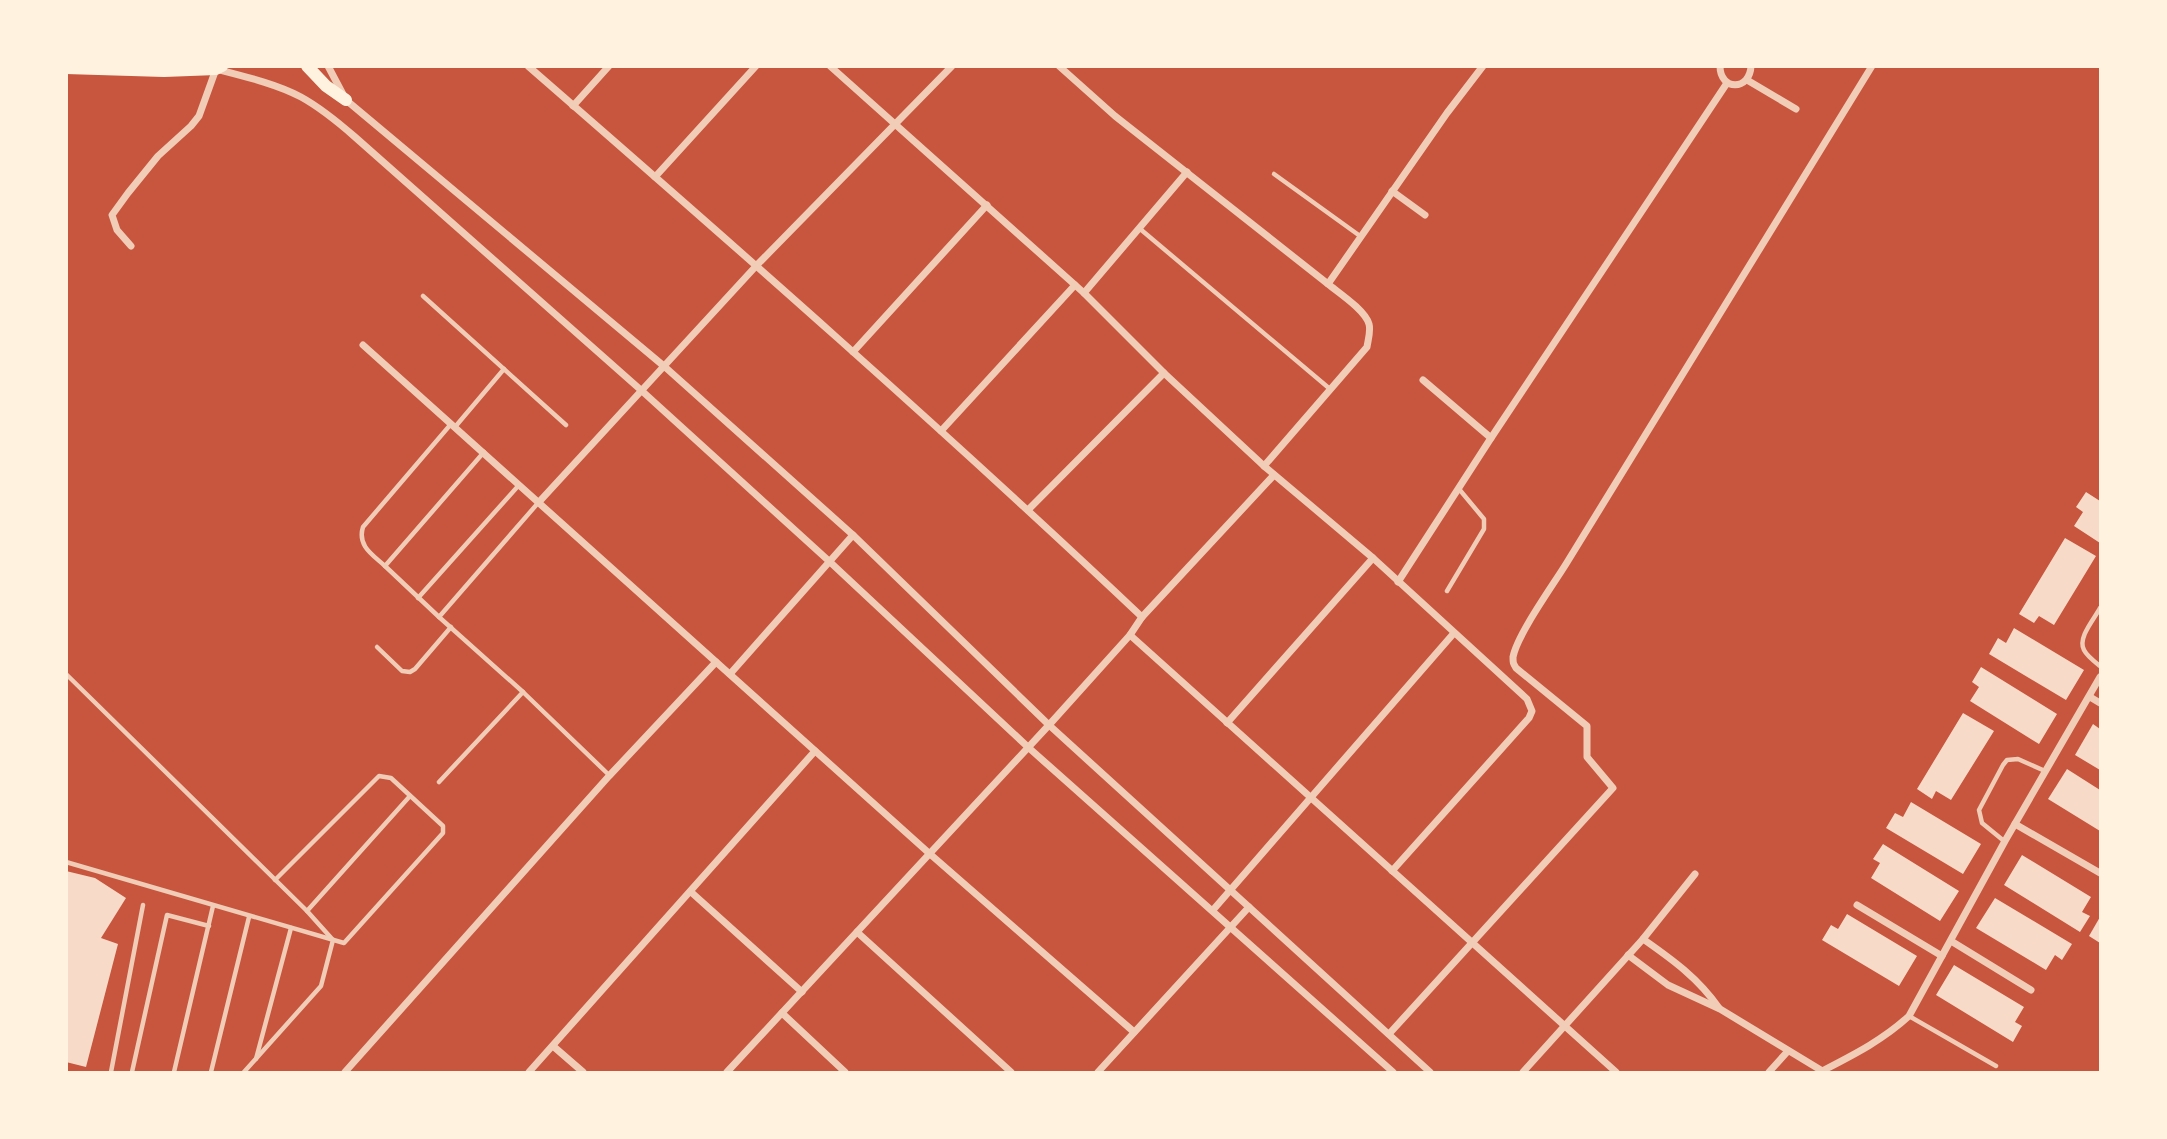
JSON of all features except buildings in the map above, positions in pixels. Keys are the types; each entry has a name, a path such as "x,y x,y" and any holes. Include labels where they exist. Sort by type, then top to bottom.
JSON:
{"main road":[{"path":"124,70 140,66"},
{"path":"307,66 326,86 346,100"},
{"path":"66,68 219,68"}],"street":[{"path":"328,66 346,100 665,367 853,535 1049,725 1430,1073"},
{"path":"528,66 757,265 942,431 1142,617"},
{"path":"573,106 609,66"},
{"path":"655,177 756,66"},
{"path":"830,66 1084,293 1164,373 1264,466 1373,558 1527,699 1532,711 1529,718 1392,871"},
{"path":"539,502 757,265 952,66"},
{"path":"1059,66 1115,116 1328,284 1362,313 1368,323 1367,347 1264,466"},
{"path":"1328,284 1447,113 1483,66"},
{"path":"1720,66 1727,83 1738,85 1751,74 1751,66"},
{"path":"1389,1034 1613,788 1587,757 1587,726 1516,668 1514,654 1546,596 1872,66"},
{"path":"131,246 117,230 112,215 158,156 200,116 219,68 301,97 339,123 642,391 830,562 1028,748 1213,910 1392,1073"},
{"path":"1747,79 1796,109"},
{"path":"1398,582 1727,83"},
{"path":"1084,293 1187,172"},
{"path":"1392,191 1425,215"},
{"path":"853,352 987,205"},
{"path":"942,431 1075,285"},
{"path":"363,345 930,854 1135,1032"},
{"path":"1028,510 1164,373"},
{"path":"1423,380 1491,438"},
{"path":"727,1073 1028,748 1130,635 1142,617 1275,475"},
{"path":"730,674 853,535"},
{"path":"1227,723 1373,558"},
{"path":"1213,910 1454,633"},
{"path":"1130,635 1616,1073"},
{"path":"345,1073 610,776 716,662"},
{"path":"1628,955 1668,985 1720,1009 1823,1072 1872,1045 1891,1033 1909,1016 2005,841 2101,677"},
{"path":"2090,697 2101,703"},
{"path":"529,1073 815,751"},
{"path":"2015,824 2101,873"},
{"path":"1523,1073 1643,939 1695,874"},
{"path":"691,892 802,992"},
{"path":"1857,905 1942,956"},
{"path":"1098,1073 1249,907"},
{"path":"857,932 1011,1073"},
{"path":"1643,939 1683,967 1705,988 1720,1009"},
{"path":"1951,940 2031,990"},
{"path":"782,1013 845,1073"},
{"path":"553,1046 583,1073"},
{"path":"1769,1073 1788,1051"}],"lane":[{"path":"1274,174 1360,236"},
{"path":"1139,228 1331,389"},
{"path":"423,296 566,425"},
{"path":"504,369 363,527 363,545 610,776"},
{"path":"385,566 484,452"},
{"path":"418,598 520,484"},
{"path":"1447,591 1484,529 1484,519 1459,489"},
{"path":"439,617 539,502"},
{"path":"2101,608 2082,644 2084,651 2101,666"},
{"path":"377,647 402,671 410,672 451,627"},
{"path":"66,674 307,911 333,940"},
{"path":"439,782 523,692"},
{"path":"2005,841 1982,822 1979,810 2003,765 2007,760 2018,759 2045,771"},
{"path":"66,862 344,943 443,833 443,826 391,778 379,776 275,880"},
{"path":"307,911 410,796"},
{"path":"111,1073 143,905"},
{"path":"174,1073 213,906"},
{"path":"132,1073 167,915 209,926"},
{"path":"211,1073 249,917"},
{"path":"256,1059 291,928"},
{"path":"244,1073 321,986 333,940"},
{"path":"1909,1016 1996,1066"}]}
